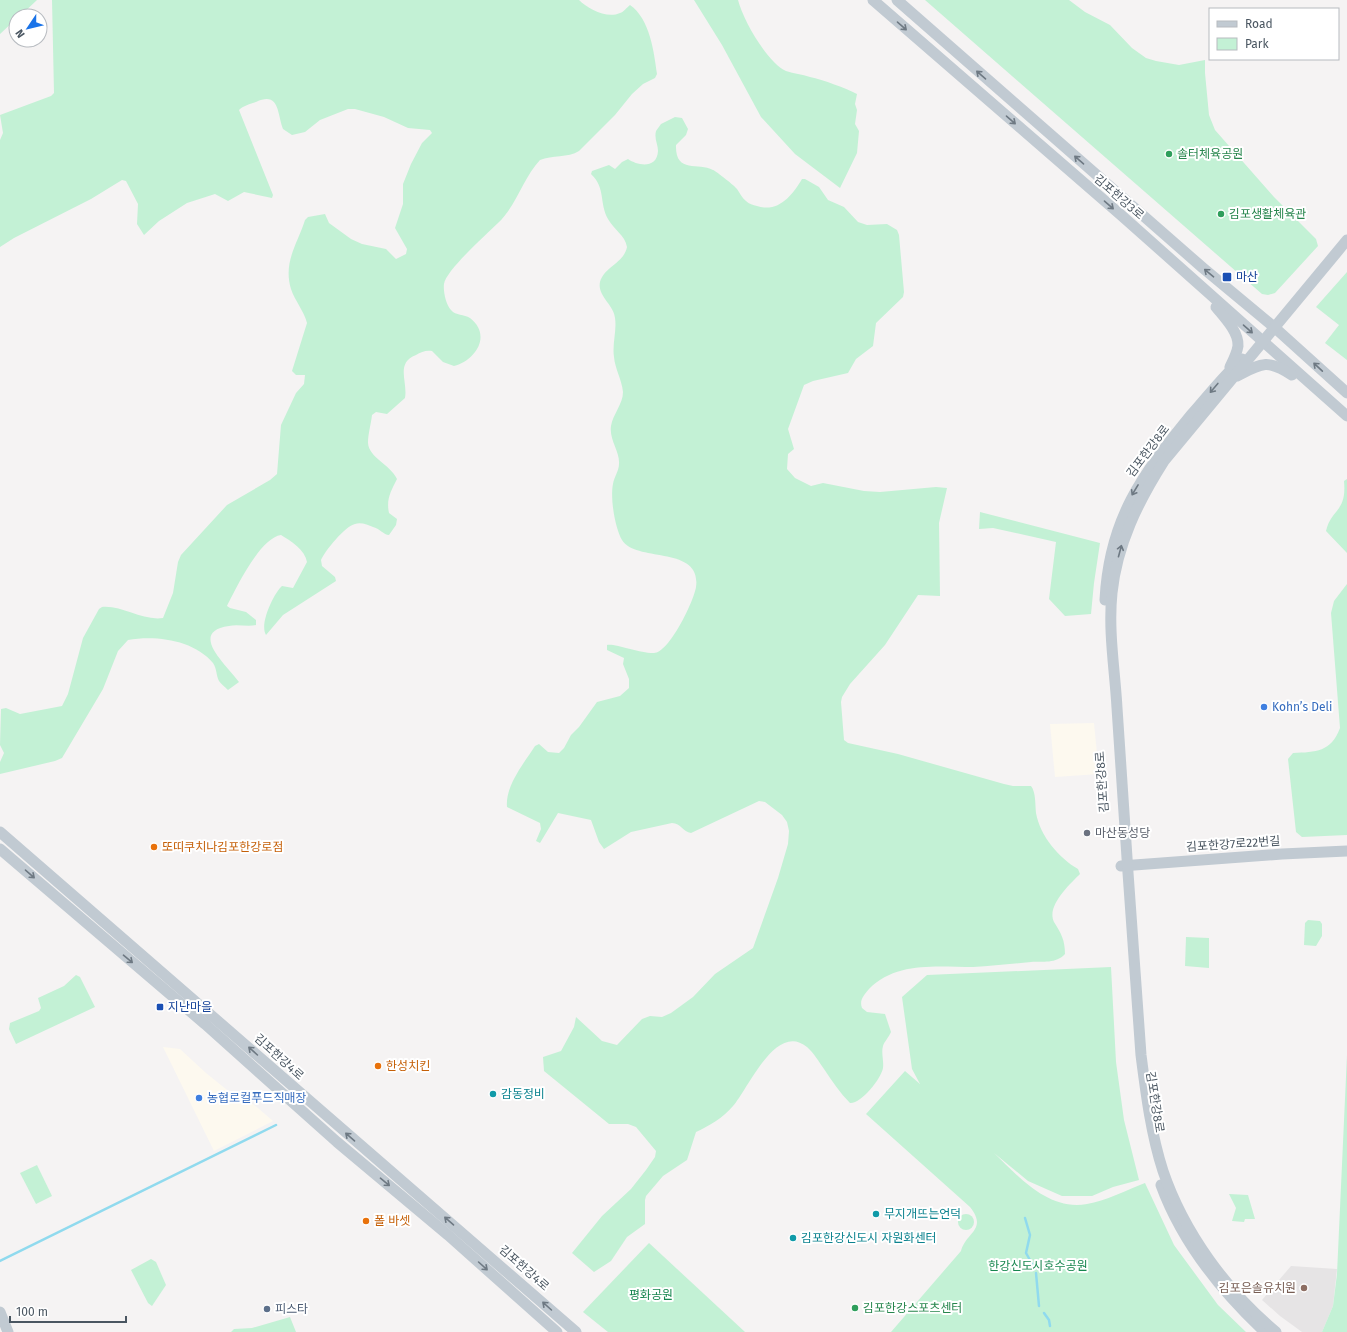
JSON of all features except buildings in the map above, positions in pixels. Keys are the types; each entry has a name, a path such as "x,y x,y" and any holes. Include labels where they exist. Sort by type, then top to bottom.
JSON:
{"street":[{"name":"김포한강3로","path":"873,0 1347,416"},
{"name":"김포한강3로","path":"897,0 1203,268 1274,327 1347,393"},
{"name":"김포한강8로","path":"1265,1332 1226,1293 1191,1246 1167,1201 1150,1154 1141,1107 1135,1059 1111,614 1112,593 1117,566 1128,526 1148,486 1164,461 1231,375 1262,341 1347,240"},
{"path":"1196,283 1226,320 1237,340 1231,375"},
{"path":"1231,375 1264,363 1271,364 1316,389"},
{"name":"김포한강4로","path":"0,832 576,1332"},
{"name":"김포한강4로","path":"0,849 210,1029 337,1142 448,1235 557,1332"},
{"name":"김포한강7로22번길","path":"1124,866 1282,854 1347,851"},
{"name":"김포한강8로","path":"1124,866 1141,1054 1147,1100 1163,1172 1186,1222 1212,1263 1250,1307 1276,1332"},
{"path":"0,1312 8,1332"}],"shaded area":[{"path":"1094,723 1099,774 1055,777 1050,724"},
{"path":"163,1047 180,1049 206,1073 237,1098 253,1104 273,1121 214,1151"},
{"name":"김포은솔유치원","path":"1291,1266 1337,1269 1333,1306 1322,1332 1302,1332 1280,1316 1262,1300"}],"green space":[{"path":"0,0 37,0 28,8 8,8 8,26 0,34"},
{"path":"52,0 579,0 592,10 609,15 615,15 624,11 630,5 637,11 647,27 657,74 655,78 643,84 632,94 615,115 579,151 570,155 550,157 540,160 529,175 505,216 459,261 446,278 444,290 449,308 455,313 470,318 477,325 480,332 480,339 475,353 462,363 454,366 443,362 432,351 420,353 410,358 404,368 405,398 387,414 376,412 372,415 368,440 369,448 376,457 390,469 397,479 390,495 388,508 389,513 397,519 396,525 389,535 367,525 357,523 346,529 331,545 321,560 322,566 335,577 336,581 283,615 266,635 264,624 268,609 275,595 282,586 293,588 307,562 301,550 289,540 281,535 273,538 257,554 227,606 246,612 256,620 256,625 229,626 217,629 211,635 211,642 214,650 239,682 228,690 219,681 213,663 205,655 185,644 150,638 128,640 118,651 103,689 62,758 0,774 0,762 4,753 0,745 1,709 6,708 20,714 62,706 68,694 83,638 99,609 102,607 110,607 147,617 163,618 173,593 178,562 181,555 227,505 270,480 277,474 281,425 296,393 304,384 305,375 296,375 292,371 307,323 291,289 289,270 292,254 305,220 308,217 325,214 329,223 351,239 362,244 386,249 396,259 406,254 407,249 395,228 403,204 403,184 422,143 432,133 430,130 408,128 384,117 355,109 348,109 320,120 305,132 292,135 283,129 274,102 270,99 264,99 242,107 239,110 273,195 272,198 244,192 228,201 215,194 187,203 159,221 144,235 137,224 138,204 126,181 122,180 91,199 14,238 0,247 0,140 3,133 0,115 51,96 54,93"},
{"path":"694,0 738,0 750,29 771,59 779,66 786,71 828,82 857,94 855,104 857,110 855,124 859,131 857,153 840,188 795,154 761,117 722,45"},
{"name":"솔터체육공원","path":"925,0 1069,0 1085,12 1110,25 1132,48 1146,58 1179,65 1205,60 1209,115 1215,130 1274,197 1316,239 1318,246 1275,293 1268,295 1262,294"},
{"path":"675,117 682,118 688,129 686,135 676,145 679,160 683,164 707,168 715,171 736,188 743,198 750,204 765,208 778,205 789,197 802,179 805,179 819,187 828,200 844,207 858,222 867,225 887,224 897,230 899,235 904,292 903,297 876,323 873,346 856,359 848,373 813,381 804,385 788,429 794,449 788,454 787,469 795,478 811,486 823,483 864,491 880,492 936,487 947,488 939,523 940,596 918,595 885,645 850,684 842,697 841,702 844,740 848,743 898,754 1004,784 1013,786 1031,786 1035,795 1038,822 1046,838 1057,853 1078,869 1080,874 1060,896 1053,909 1052,916 1062,937 1065,949 1065,954 1058,959 1053,961 980,967 932,967 905,970 880,980 869,989 862,1000 862,1008 867,1012 885,1014 891,1032 883,1046 883,1068 879,1078 860,1100 850,1103 839,1091 807,1047 796,1041 784,1043 774,1050 764,1060 733,1106 716,1121 696,1132 687,1160 663,1176 646,1196 645,1224 627,1237 611,1261 594,1272 572,1253 602,1216 631,1189 655,1157 656,1151 636,1127 628,1124 609,1124 544,1071 543,1057 561,1051 574,1027 576,1017 602,1041 617,1045 642,1019 650,1016 662,1017 671,1013 693,997 715,974 753,948 778,878 788,844 789,831 787,822 782,815 765,802 759,801 691,833 686,831 678,824 672,823 631,832 604,849 599,842 591,820 558,813 540,843 536,841 541,829 540,823 507,807 507,799 512,783 535,746 539,744 548,752 559,753 597,702 620,696 629,688 629,679 623,664 624,658 607,650 607,645 649,653 660,651 667,645 680,625 691,603 696,587 695,574 689,565 666,556 640,551 629,547 619,535 615,521 612,490 619,467 619,459 612,436 611,426 623,396 623,392 614,357 614,313 601,292 600,282 605,272 622,257 627,247 624,239 610,223 605,213 601,190 596,179 591,174 592,171 609,165 615,169 622,162 628,159 642,164 651,163 654,161 657,157 658,151 655,137 656,131 661,124"},
{"path":"1347,272 1347,360 1325,343 1339,325 1316,307"},
{"path":"1347,479 1347,553 1326,531 1331,518 1341,505 1344,491 1344,481"},
{"path":"980,512 1100,543 1091,614 1065,616 1049,599 1056,542 993,528 979,529"},
{"path":"1347,584 1347,835 1302,837 1296,832 1288,759 1293,753 1322,749 1332,742 1340,728 1331,613 1334,601"},
{"path":"1308,920 1320,921 1322,924 1322,936 1316,946 1304,945 1305,923"},
{"path":"1186,937 1209,938 1209,968 1185,966"},
{"name":"한강신도시호수공원","path":"1111,967 1116,1062 1124,1120 1139,1180 1113,1187 1092,1196 1062,1196 1028,1181 994,1153 1024,1182 1035,1190 1047,1197 1073,1205 1094,1203 1145,1183 1174,1245 1218,1305 1246,1332 891,1332 961,1251 967,1239 974,1230 977,1221 970,1207 866,1114 905,1071 920,1084 912,1069 902,997 927,975"},
{"path":"76,975 80,977 95,1007 16,1044 9,1029 10,1023 39,1011 41,1008 38,998 64,986"},
{"path":"1347,1055 1347,1332 1322,1332 1333,1306 1337,1274"},
{"path":"37,1165 52,1196 36,1204 20,1173"},
{"path":"1229,1194 1248,1195 1255,1219 1245,1219 1244,1222 1232,1221 1236,1208"},
{"path":"966,1214 973,1219 974,1222 969,1229 966,1230 959,1225 958,1222 963,1215"},
{"name":"평화공원","path":"649,1243 745,1332 608,1332 583,1312"},
{"path":"151,1259 156,1262 166,1285 152,1306 148,1303 131,1270"},
{"path":"290,1317 296,1332 231,1332 234,1329 252,1328"}],"waterway":[{"path":"0,1261 276,1125"},
{"path":"1025,1218 1030,1235 1026,1253 1035,1269"},
{"path":"1036,1273 1039,1306"},
{"path":"1044,1313 1049,1320 1050,1326"}],"place":[{"name":"솔터체육공원","path":"1169,154"},
{"name":"김포생활체육관","path":"1221,214"},
{"name":"마산","path":"1227,277"},
{"name":"Kohn’s Deli","path":"1264,707"},
{"name":"마산동성당","path":"1087,833"},
{"name":"또띠쿠치나김포한강로점","path":"154,847"},
{"name":"지난마을","path":"160,1007"},
{"name":"한성치킨","path":"378,1066"},
{"name":"감동정비","path":"493,1094"},
{"name":"농협로컬푸드직매장","path":"199,1098"},
{"name":"무지개뜨는언덕","path":"876,1214"},
{"name":"폴 바셋","path":"366,1221"},
{"name":"김포한강신도시 자원화센터","path":"793,1238"},
{"name":"김포은솔유치원","path":"1304,1288"},
{"name":"김포한강스포츠센터","path":"855,1308"},
{"name":"피스타","path":"267,1309"}]}
